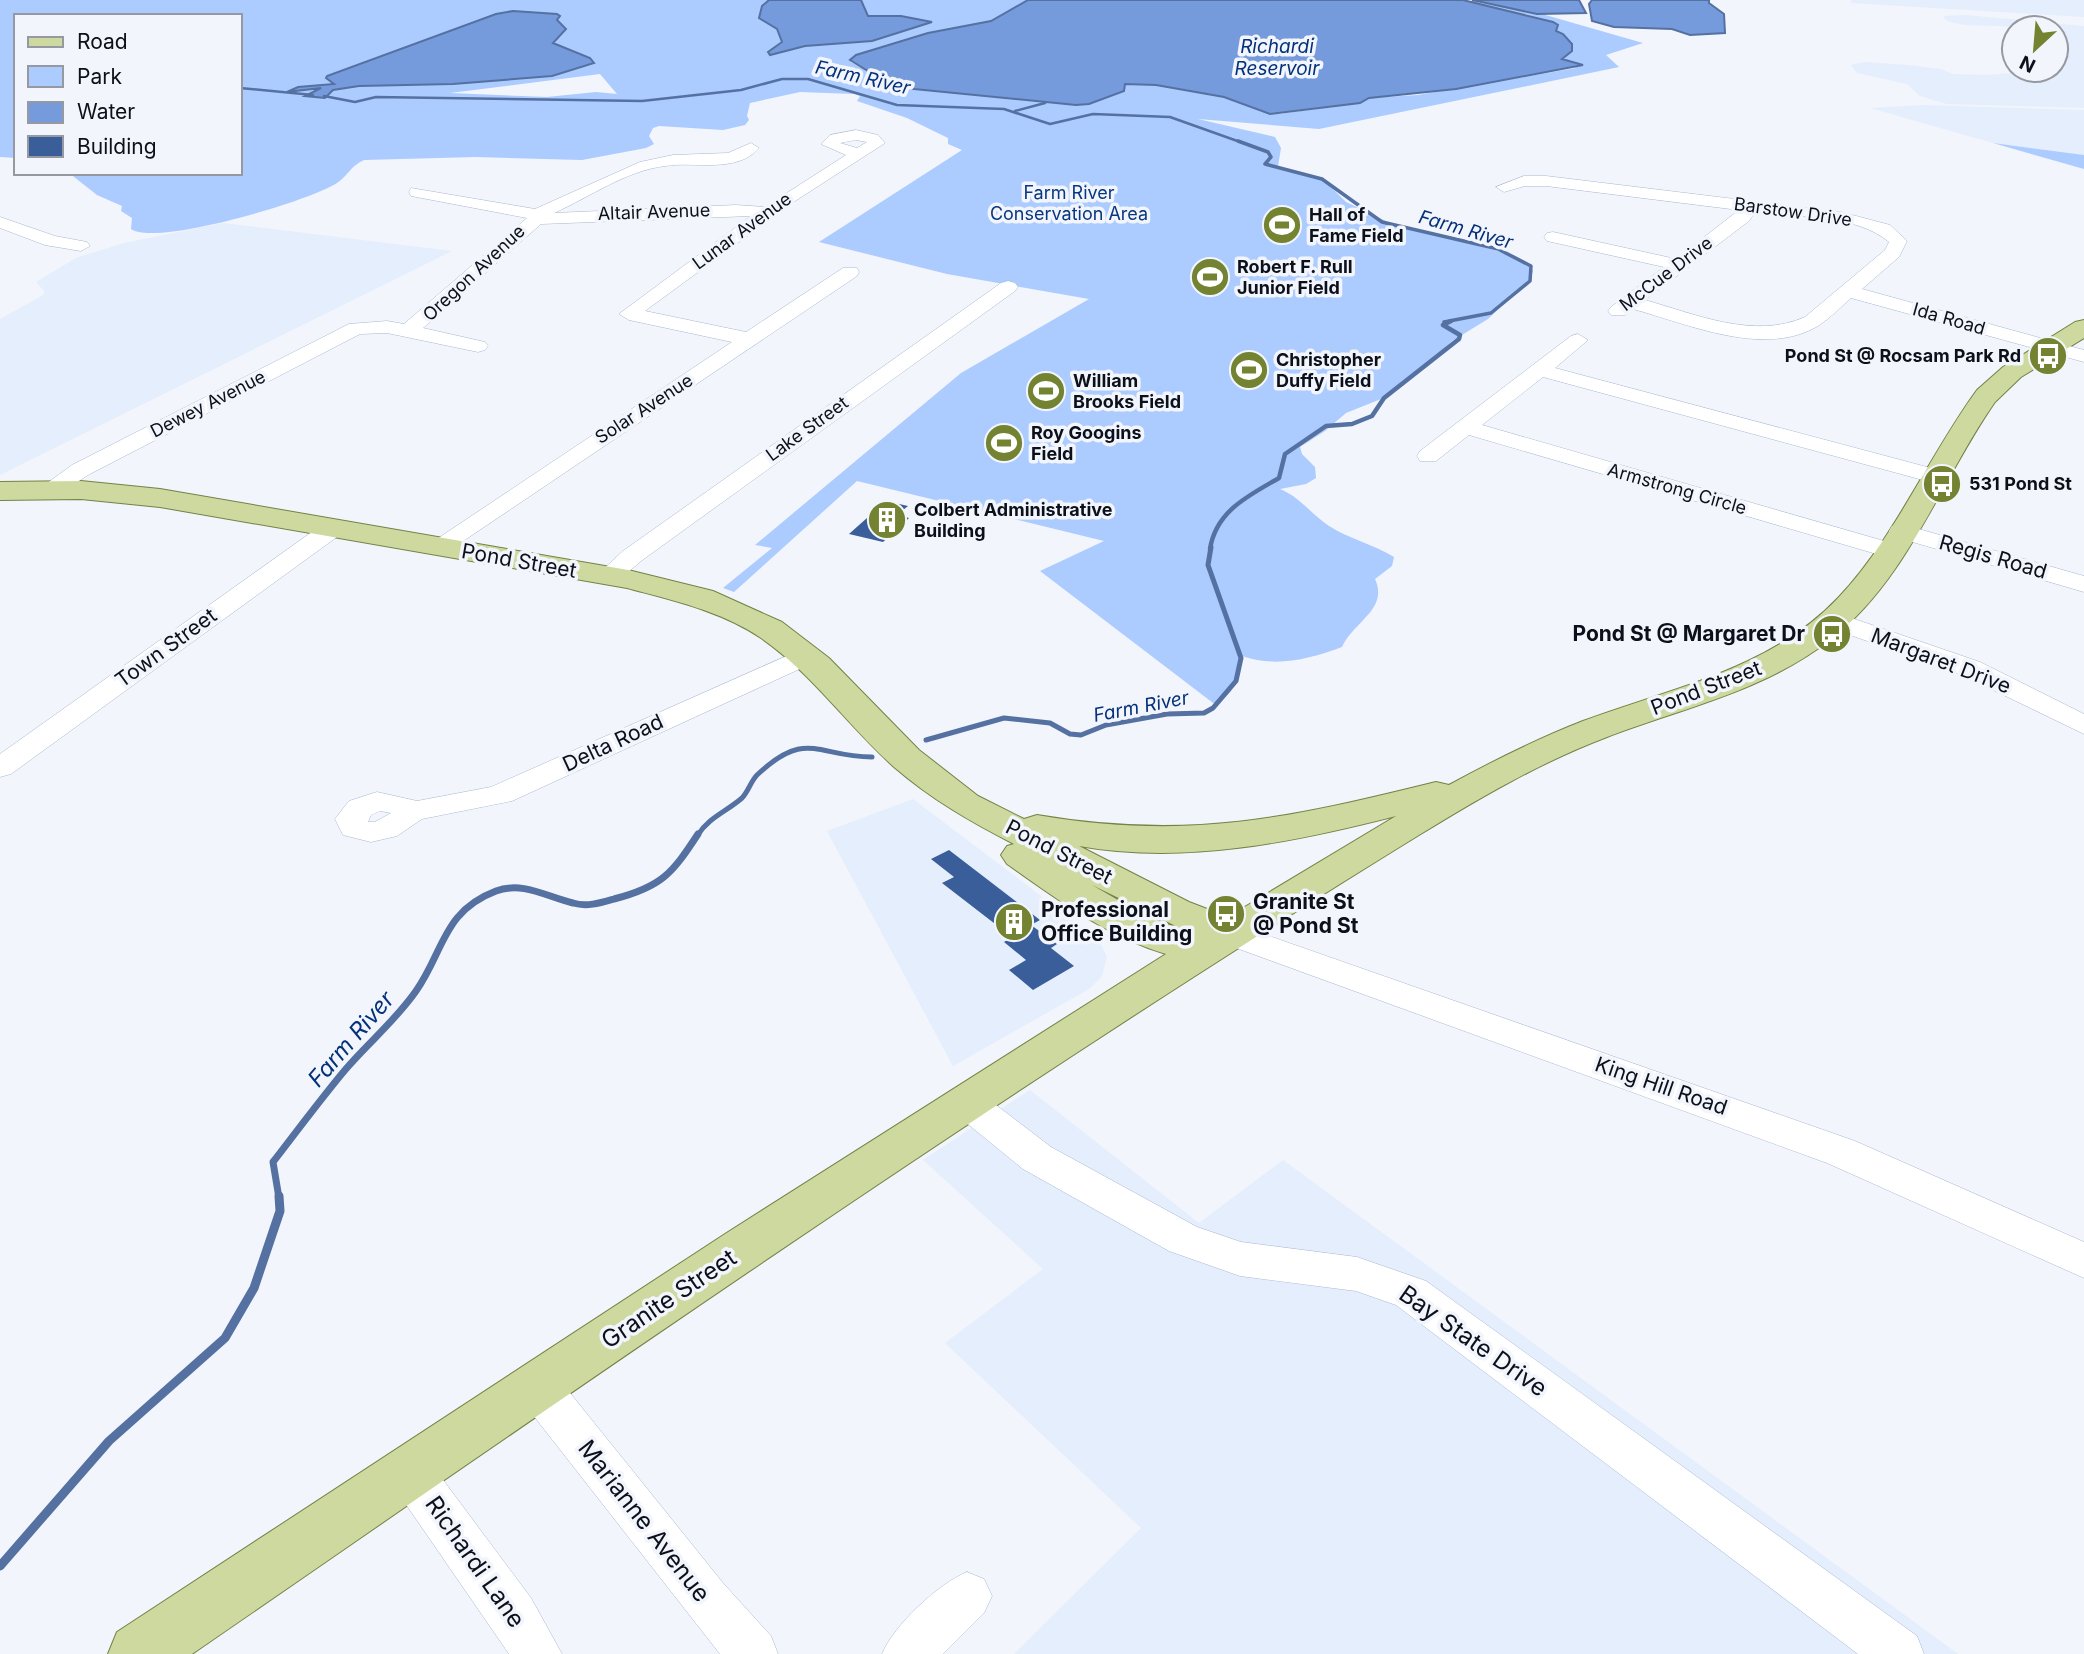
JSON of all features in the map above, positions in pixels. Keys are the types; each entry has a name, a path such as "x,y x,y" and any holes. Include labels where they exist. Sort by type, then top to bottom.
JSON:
{"main road":[{"name":"Pond Street","path":"0,491 51,489 144,496 609,576 661,586 712,602 770,629 807,656 906,758 965,804 1014,850 1093,905 1146,932 1216,941 1492,775 1581,735 1752,672 1802,645 1834,620 1860,592 1988,394 2012,372 2084,327"},
{"path":"965,804 1010,820 1073,834 1133,842 1181,842 1312,824 1422,798 1492,775"},
{"name":"Pond Street","path":"965,804 1175,911 1216,941"},
{"path":"1082,1026 1116,991 1127,971 1130,957 1122,933 1093,905"},
{"name":"Granite Street","path":"139,1654 966,1102 1216,941"}],"street":[{"path":"538,216 616,174 654,163 744,153"},
{"name":"Lunar Avenue","path":"749,339 629,314 768,212 859,154"},
{"name":"Barstow Drive","path":"1504,187 1524,181 1546,181 1851,219 1894,235 1898,244 1896,250 1808,324 1783,330 1725,327 1630,302"},
{"name":"Oregon Avenue","path":"417,192 538,216"},
{"name":"McCue Drive","path":"1612,315 1743,217 1750,206"},
{"name":"Altair Avenue","path":"538,216 736,210 768,212"},
{"name":"Oregon Avenue","path":"408,331 538,216"},
{"path":"0,222 51,242 81,246"},
{"path":"1553,237 1678,265"},
{"name":"Solar Avenue","path":"439,547 850,272"},
{"name":"Lake Street","path":"609,576 643,548 1008,287"},
{"name":"Ida Road","path":"1849,291 2084,356"},
{"name":"Dewey Avenue","path":"51,489 105,457 351,330 368,326 408,331"},
{"path":"408,331 478,346"},
{"path":"1428,456 1578,340"},
{"path":"1540,370 1934,476"},
{"name":"Armstrong Circle","path":"1465,428 1895,540"},
{"name":"Town Street","path":"0,768 332,529"},
{"name":"Regis Road","path":"1895,540 2084,584"},
{"name":"Margaret Drive","path":"1834,620 1985,673 2084,725"},
{"name":"Delta Road","path":"413,811 476,801 509,791 807,656"},
{"name":"King Hill Road","path":"1216,941 1841,1152 1947,1197 2084,1261"},
{"name":"Bay State Drive","path":"966,1102 1037,1158 1183,1239 1240,1259 1357,1274 1411,1293 1899,1654"},
{"name":"Marianne Avenue","path":"538,1387 706,1600 752,1654"},
{"name":"Richardi Lane","path":"410,1472 513,1615 537,1654"},
{"path":"907,1654 967,1596"}],"shaded area":[{"path":"1851,0 2084,0 2084,17 2070,16 2070,14 1852,3"},
{"path":"1943,16 2000,18 2000,26 1964,25 1947,21"},
{"path":"2070,25 2084,26 2084,108 1947,104 1920,96 1907,84 1857,73 1851,65 1865,62 1908,65 1941,69 1953,74 2000,74 2000,84 2070,84"},
{"path":"1923,105 2084,110 2084,155 1993,143 1870,108"},
{"path":"223,223 452,251 0,475 0,319 43,295 45,292 36,282 76,258 124,243"},
{"path":"913,799 1099,940 1107,957 1102,976 1089,989 953,1066 827,831"},
{"path":"1030,1090 1199,1223 1283,1160 1958,1654 1014,1654 1141,1528 945,1343 1043,1269 923,1160"}],"green space":[{"name":"Farm River Conservation Area","path":"0,0 1028,0 991,21 928,33 852,57 851,62 897,86 914,89 1076,105 1124,91 1125,84 1156,85 1230,98 1262,112 1279,114 1360,103 1369,98 1418,95 1576,68 1562,59 1572,51 1572,42 1556,32 1553,22 1463,0 1542,14 1643,43 1606,55 1619,67 1319,129 1198,119 1275,137 1281,148 1278,166 1274,168 1322,178 1346,202 1390,223 1513,255 1527,262 1533,271 1530,279 1488,319 1452,341 1429,363 1402,381 1391,395 1346,413 1300,447 1302,454 1315,467 1316,478 1306,484 1280,489 1294,496 1329,526 1394,557 1392,566 1375,579 1378,590 1374,607 1342,647 1280,662 1242,656 1231,691 1217,706 1040,571 1104,541 857,481 734,592 723,588 772,548 755,545 961,373 1089,299 947,274 819,242 962,150 948,144 948,138 907,118 857,101 860,96 800,92 750,103 747,116 749,120 745,125 723,130 659,126 653,128 649,136 654,144 646,148 582,160 475,157 364,160 337,183 297,200 233,220 170,232 146,233 131,229 132,218 121,211 122,206 97,195 72,175 242,175 242,14 14,14 14,158 0,157","holes":["600,74 617,94 596,92 547,97 450,93"]},
{"path":"1993,143 2084,155 2084,169"}],"water":[{"path":"769,0 861,0 868,16 901,16 932,22 872,41 805,46 770,55 768,52 782,42 777,29 759,18 762,6"},
{"name":"Richardi Reservoir","path":"1028,0 1463,0 1553,22 1558,25 1556,31 1572,44 1572,51 1562,59 1583,65 1456,89 1369,98 1360,103 1270,114 1224,97 1156,85 1125,84 1124,91 1089,104 1076,105 914,89 889,84 850,60 856,55 928,33 991,21"},
{"path":"1472,0 1579,0 1586,13 1537,14"},
{"path":"1592,0 1709,0 1709,3 1724,14 1725,33 1690,35 1672,29 1614,27 1592,21 1589,4"},
{"path":"513,11 557,14 560,16 557,20 566,29 553,43 590,58 594,63 552,76 453,84 359,86 333,90 325,98 305,96 321,88 287,92 298,87 334,84 327,76 496,14"}],"building":[{"name":"Colbert Administrative Building","path":"886,501 908,506 897,515 909,518 883,542 849,534"},
{"name":"Professional Office Building","path":"949,850 1040,920 1031,925 1057,944 1051,948 1074,966 1033,990 1009,970 1026,960 1004,942 1012,937 942,883 954,877 931,859"}],"waterway":[{"name":"Farm River","path":"324,96 355,102 376,97 642,101 741,90 782,79 808,79 897,105 1004,109 1050,124 1093,114 1170,117 1243,143"},
{"name":"Farm River","path":"242,88 313,95"},
{"path":"1015,111 1045,103"},
{"name":"Farm River","path":"1238,141 1268,152 1271,157 1265,164 1322,179 1382,222 1498,249 1531,266 1530,281 1491,313 1444,322"},
{"name":"Farm River","path":"1210,549 1213,536 1226,515 1245,498 1279,478 1285,454 1326,426 1352,424 1372,416 1384,398 1459,339 1460,335 1443,325 1451,321"},
{"name":"Farm River","path":"926,740 1004,718 1050,723 1070,734 1081,735 1106,725 1167,714 1204,713 1213,708 1236,681 1241,658 1208,565 1211,547"},
{"name":"Farm River","path":"697,836 712,819 742,798 757,775 788,752 813,748 872,757"},
{"name":"Farm River","path":"279,1198 273,1162 345,1070 408,1002 447,934 465,909 478,899 506,888 535,891 583,905 630,894 664,877 681,859 698,834"},
{"name":"Farm River","path":"0,1566 109,1441 225,1338 254,1288 280,1211 279,1196"}],"place":[{"name":"Hall of Fame Field","path":"1282,225"},
{"name":"Robert F. Rull Junior Field","path":"1210,277"},
{"name":"Pond St @ Rocsam Park Rd","path":"2048,356"},
{"name":"Christopher Duffy Field","path":"1249,370"},
{"name":"William Brooks Field","path":"1046,391"},
{"name":"Roy Googins Field","path":"1004,443"},
{"name":"531 Pond St","path":"1942,484"},
{"name":"Colbert Administrative Building","path":"887,520"},
{"name":"Pond St @ Margaret Dr","path":"1832,634"},
{"name":"Granite St @ Pond St","path":"1226,914"},
{"name":"Professional Office Building","path":"1014,922"}]}
